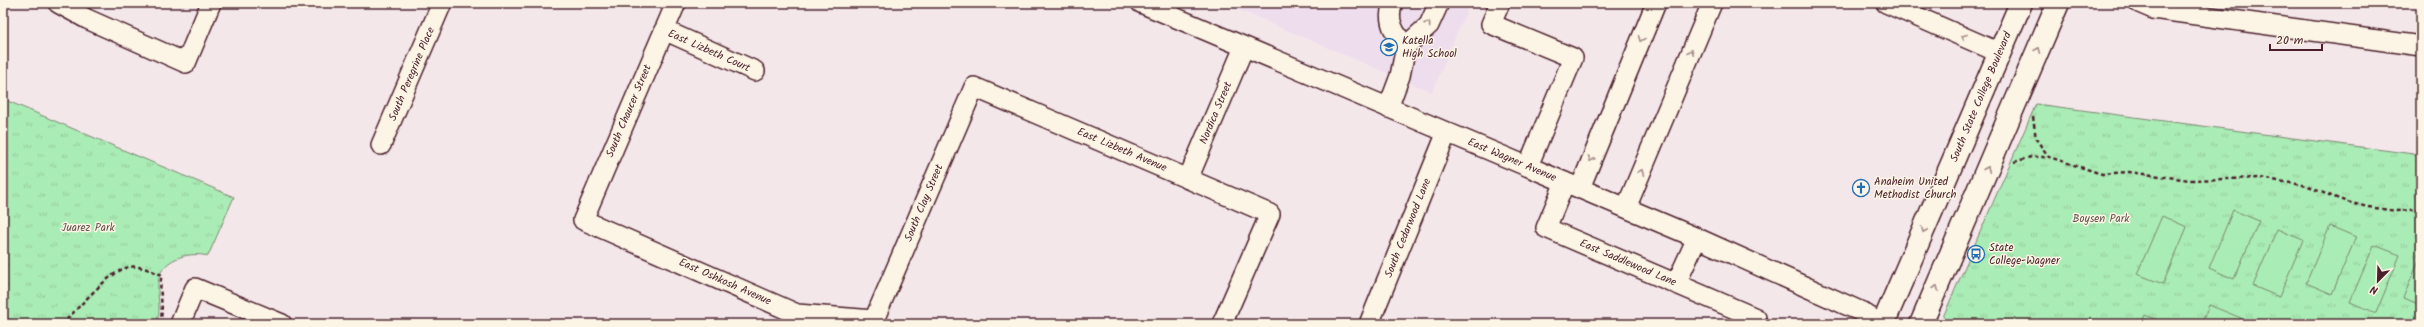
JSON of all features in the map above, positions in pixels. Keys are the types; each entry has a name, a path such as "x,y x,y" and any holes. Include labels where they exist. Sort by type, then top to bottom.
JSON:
{"main road":[{"name":"South State College Boulevard","path":"1882,324 2021,3"},
{"path":"1921,324 2058,3"}],"street":[{"path":"58,3 87,19 186,63 211,3"},
{"name":"South Peregrine Place","path":"381,145 442,3"},
{"name":"South Chaucer Street","path":"582,220 676,3"},
{"name":"East Wagner Avenue","path":"1141,3 1697,238 1862,312 1882,324"},
{"path":"1393,3 1391,9 1393,33 1406,46"},
{"path":"1388,108 1400,76 1406,46 1429,25 1439,3"},
{"path":"1500,3 1491,24 1573,58 1528,166"},
{"path":"1572,185 1656,3"},
{"path":"1626,208 1712,3"},
{"path":"1886,3 2000,53"},
{"path":"2139,3 2153,9 2421,46"},
{"name":"East Lizbeth Court","path":"664,30 755,71"},
{"name":"Nordica Street","path":"1188,179 1244,47"},
{"name":"East Lizbeth Avenue","path":"974,86 1270,214 1222,324"},
{"name":"South Clay Street","path":"874,320 974,86"},
{"name":"South Cedarwood Lane","path":"1369,324 1447,132"},
{"name":"East Saddlewood Lane","path":"1572,185 1546,228 1676,284 1755,321"},
{"name":"East Oshkosh Avenue","path":"582,220 797,314 874,320"},
{"path":"1676,284 1697,238"},
{"path":"180,324 195,288 282,324"}],"path":[{"path":"2033,117 2036,139 2049,157"},
{"path":"2014,162 2031,156 2049,157 2102,174 2129,172 2190,180 2254,178 2283,181 2303,184 2347,202 2368,207 2397,210 2421,209"},
{"path":"62,324 114,275 128,267 141,267 162,275 159,285 162,308 159,324"}],"shaded area":[{"name":"Katella High School","path":"1223,3 1470,3 1432,92"}],"green space":[{"name":"Juarez Park","path":"3,99 234,197 208,256 184,256 169,263 163,268 158,284 159,314 156,324 3,324"},
{"name":"Boysen Park","path":"2036,104 2421,155 2421,324 1940,324"},
{"path":"2233,210 2259,221 2234,279 2209,268"},
{"path":"2162,216 2187,227 2163,284 2137,274"},
{"path":"2330,226 2356,237 2332,294 2306,283"},
{"path":"2277,229 2303,240 2279,297 2253,286"},
{"path":"2374,245 2400,255 2376,313 2350,302"},
{"path":"2421,256 2421,305 2403,298"},
{"path":"2209,305 2241,318 2239,324 2213,324 2203,320"},
{"path":"2145,315 2160,321 2159,324 2141,324"}],"place":[{"name":"Katella High School","path":"1389,47"},
{"name":"Anaheim United Methodist Church","path":"1861,188"},
{"name":"State College-Wagner","path":"1976,254"}]}
